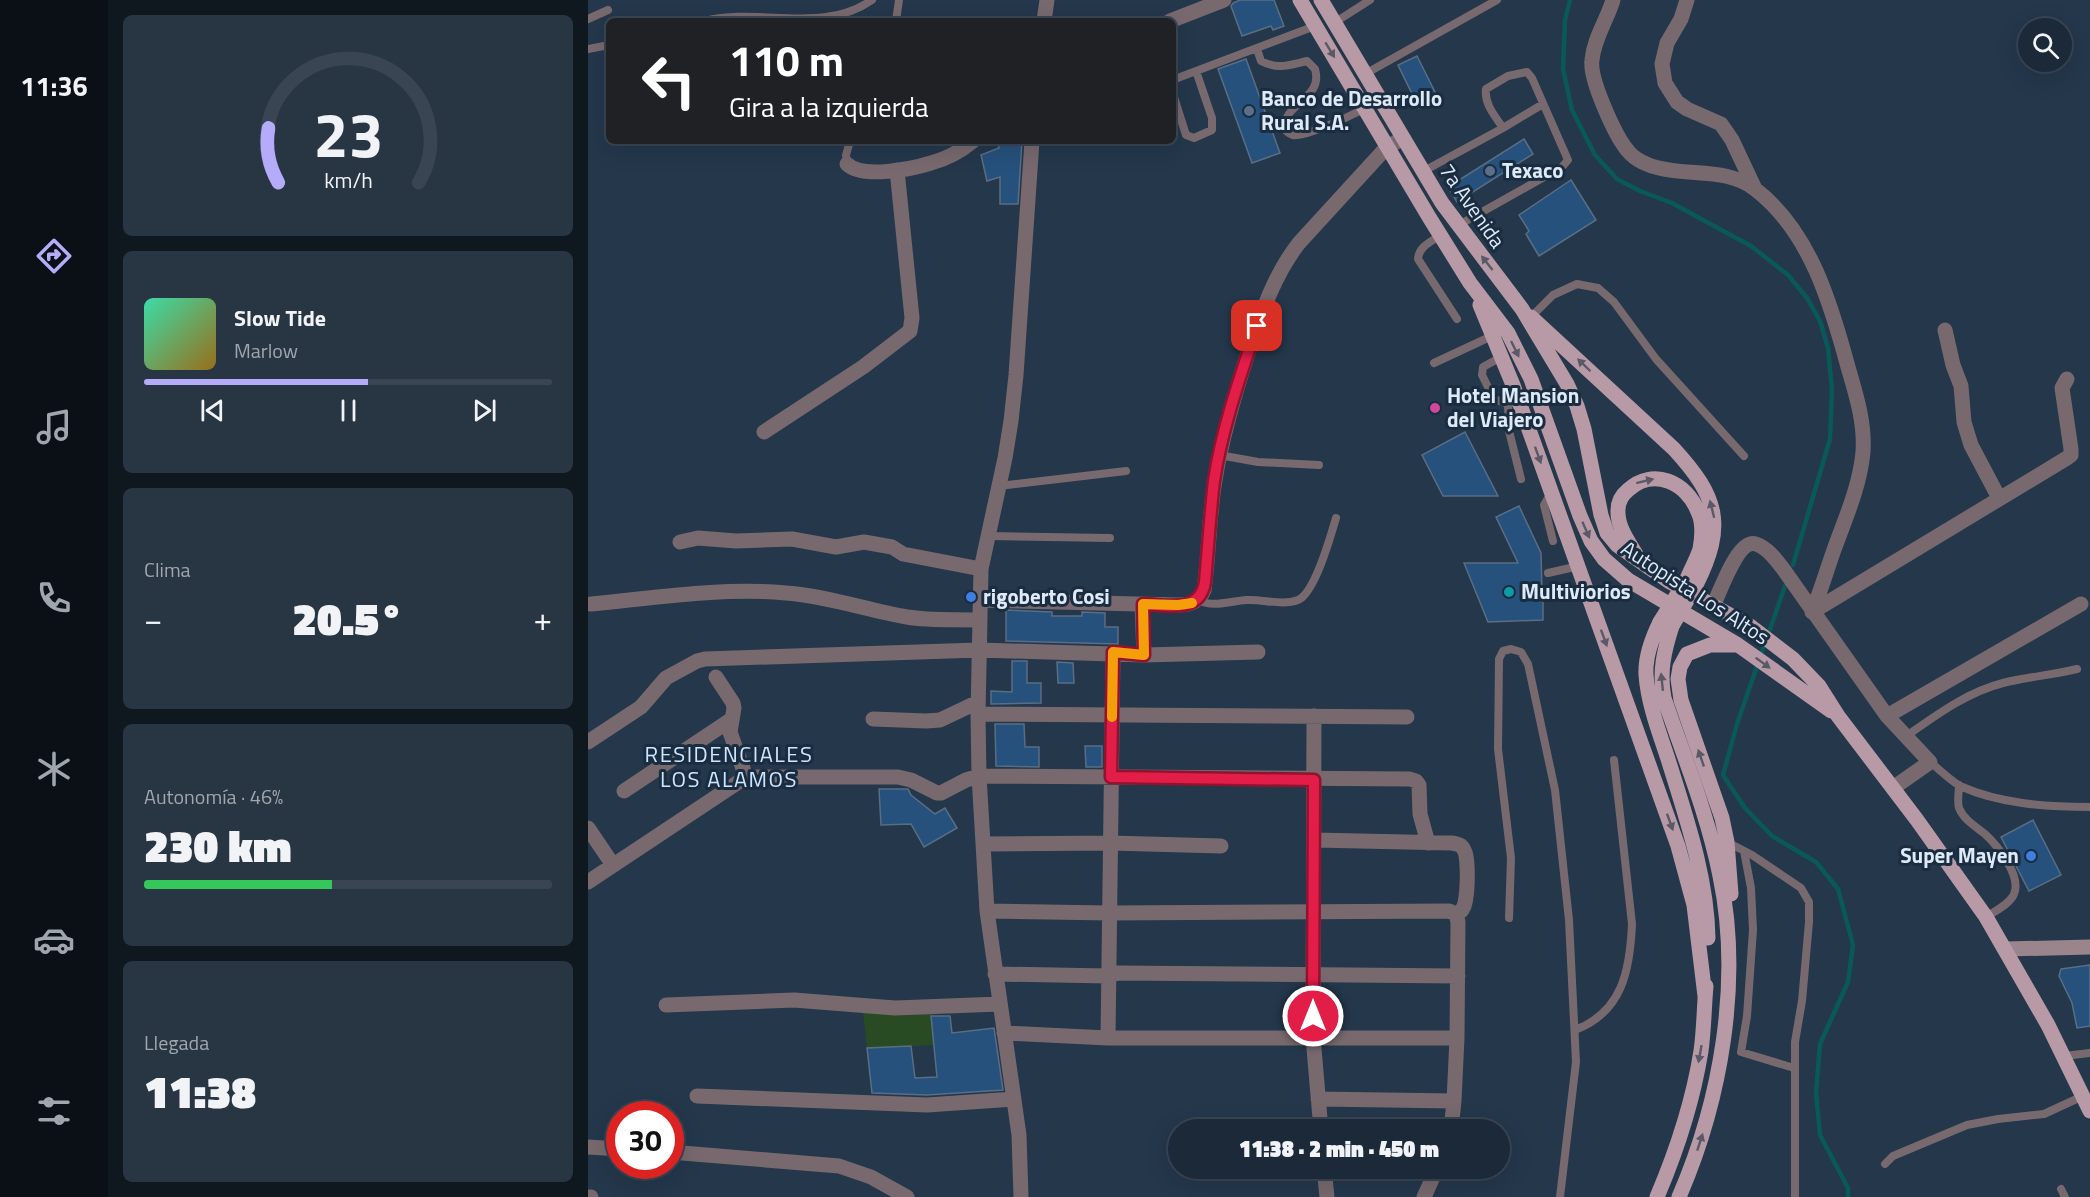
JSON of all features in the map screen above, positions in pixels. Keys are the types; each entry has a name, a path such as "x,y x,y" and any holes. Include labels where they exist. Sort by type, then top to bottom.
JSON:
{"main road":[{"name":"7a Avenida","path":"1300,0 1386,148 1470,283"},
{"name":"7a Avenida","path":"1321,0 1422,172 1457,226 1527,313"},
{"name":"Autopista Los Altos","path":"1470,283 1508,333 1531,379 1580,516 1591,541 1604,559 1628,580 1739,646 1838,716"},
{"path":"1470,283 1503,356 1513,403 1554,496 1678,846 1694,905 1705,996"},
{"name":"Autopista Los Altos","path":"1527,313 1577,406 1607,533 1617,545 1670,582 1750,626 1793,659 1819,686 1838,716 1986,917 2064,1056 2090,1111"},
{"path":"1527,313 1674,449 1694,471 1705,488 1713,512 1714,534 1706,564 1691,582 1647,654 1646,674 1652,709 1695,848 1708,934 1708,964 1701,1050 1689,1107 1671,1165 1657,1197"},
{"path":"1640,561 1621,530 1617,507 1622,496 1636,483 1651,478 1670,481 1686,492 1698,512 1702,530 1700,549 1691,582"},
{"path":"1666,624 1661,669 1664,698 1706,818 1720,878 1729,981"},
{"path":"1679,1197 1691,1171 1708,1118 1721,1053 1729,981 1732,907 1727,842 1722,818 1681,700 1678,679 1680,666 1687,654 1710,645 1739,646"}],"street":[{"path":"1044,18 1047,0"},
{"path":"1176,19 1224,0"},
{"path":"1613,0 1596,40 1592,58 1592,74 1608,116 1628,152 1641,162 1659,168 1734,177 1755,189 1778,211 1799,239 1815,267 1840,337 1862,417 1863,452 1855,490 1812,612"},
{"path":"1687,0 1681,19 1667,44 1662,64 1665,83 1677,102 1721,124 1732,140 1755,189"},
{"path":"981,600 1186,605 1197,600 1204,590 1214,482 1219,455 1240,376 1257,326 1280,271 1299,243 1386,148 1402,138"},
{"path":"847,164 861,170 897,171 943,159 968,144"},
{"path":"1021,1197 1020,1150 1014,1099 987,911 979,776 978,708 981,569 1007,448 1016,375 1032,144"},
{"path":"764,432 854,373 910,331 912,318 897,171"},
{"path":"1945,330 1953,365 1961,386 1966,430 1971,445 1999,498"},
{"path":"1812,612 2071,455 2062,392 2063,384 2067,379"},
{"path":"680,542 698,538 736,541 792,539 836,547 864,542 892,547 903,555 981,569"},
{"path":"1713,606 1739,551 1744,546 1753,543 1773,557 1887,716 1930,762 1893,788"},
{"path":"591,604 756,591 789,593 907,617 980,620"},
{"path":"1143,604 1144,655"},
{"path":"1887,716 2081,604"},
{"path":"588,741 641,707 666,678 705,659 979,650 1113,652 1144,655 1258,652"},
{"path":"1107,1038 1113,652"},
{"path":"716,677 733,703 730,732 746,777"},
{"path":"873,719 939,720 978,708 1112,715 1407,717"},
{"path":"1314,716 1313,1037 1320,1119"},
{"path":"624,791 732,719"},
{"path":"588,882 746,777 898,777 911,780 936,793 941,793 979,776 1416,781 1419,788 1420,814 1428,843"},
{"path":"588,828 613,865"},
{"path":"1314,840 1457,843 1464,849 1467,860 1465,904 1456,914"},
{"path":"983,844 1110,843 1221,846"},
{"path":"987,911 1109,913 1449,911 1456,914"},
{"path":"1452,1119 1457,1038 1458,922 1456,914"},
{"path":"2006,949 2090,947"},
{"path":"995,974 1458,976"},
{"path":"666,1005 794,1000 895,1008 1000,1004"},
{"path":"1004,1033 1107,1038 1457,1038"},
{"path":"697,1096 927,1105 1014,1099"},
{"path":"1318,1099 1454,1101"},
{"path":"588,1147 606,1148"},
{"path":"684,1153 839,1166 871,1177 907,1197"},
{"path":"1325,1179 1327,1197"},
{"path":"1424,1197 1432,1179"}],"lane":[{"path":"828,18 864,6 872,0"},
{"path":"896,18 899,0"},
{"path":"1334,23 1370,0"},
{"path":"1365,74 1497,0"},
{"path":"588,18 608,10"},
{"path":"721,18 732,16 776,18"},
{"path":"1176,81 1315,26"},
{"path":"588,49 606,46"},
{"path":"1257,49 1261,61 1271,66 1290,66 1307,61 1316,69 1317,84 1286,119 1285,130 1288,133 1304,134 1364,109"},
{"path":"1176,103 1186,135 1194,138 1212,130 1212,118 1197,71"},
{"path":"1457,226 1563,167 1568,160 1532,78 1527,72 1508,76 1486,89 1485,97 1503,128"},
{"path":"1422,172 1543,104"},
{"path":"847,164 846,155 849,144"},
{"path":"1441,235 1422,247 1418,252 1418,259 1457,320"},
{"path":"1527,313 1553,295 1577,284 1598,288 1614,302 1656,358 1744,456"},
{"path":"1434,363 1492,336"},
{"path":"1503,356 1484,367 1482,375 1491,396 1498,402 1513,403 1509,431 1521,479"},
{"path":"1219,455 1258,462 1319,465"},
{"path":"999,486 1126,471"},
{"path":"1553,542 1544,505 1548,498 1554,496"},
{"path":"1197,600 1209,604 1221,604 1248,600 1287,602 1300,599 1310,586 1321,562 1336,518"},
{"path":"989,536 1110,538"},
{"path":"1548,573 1579,567"},
{"path":"1547,595 1588,592"},
{"path":"1509,918 1511,858 1498,737 1499,659 1503,651 1511,649 1521,652 1528,664 1555,790 1569,920 1575,1062 1560,1197"},
{"path":"1905,737 1946,709 1985,689 2002,683 2077,669"},
{"path":"1575,1030 1600,1017 1611,1006 1627,969 1631,945 1631,907 1614,760"},
{"path":"1930,762 1959,785 2021,803 2039,806 2090,807"},
{"path":"1959,785 1958,806 1964,816 1994,842 2013,872 2015,880 2014,895 1986,917"},
{"path":"1727,842 1801,888 1809,902 1804,978 1795,1042 1795,1197"},
{"path":"1744,851 1751,888 1753,930 1747,1016 1741,1052 1794,1068"},
{"path":"2064,1056 2090,1053"},
{"path":"1885,1164 1893,1156 1967,1125 2044,1114 2083,1096"}],"green space":[{"path":"931,1011 934,1045 867,1048 863,1012"}],"building":[{"path":"1240,0 1274,0 1284,26 1273,30 1271,26 1242,36 1231,6"},
{"path":"1417,56 1438,98 1419,108 1398,65"},
{"name":"Banco de Desarrollo Rural S.A.","path":"1246,59 1280,153 1252,163 1218,69"},
{"name":"Texaco","path":"1524,139 1533,154 1457,202 1448,187"},
{"path":"998,144 1022,144 1018,204 1000,204 1000,177 987,181 981,155 999,148"},
{"path":"1571,180 1596,220 1539,256 1526,234 1529,231 1519,215"},
{"path":"1465,432 1498,496 1443,496 1422,455"},
{"name":"Multiviorios","path":"1519,506 1541,553 1543,620 1488,622 1464,563 1518,563 1496,517"},
{"path":"1006,610 1052,612 1052,616 1082,616 1082,612 1105,613 1105,627 1118,627 1118,644 1006,641"},
{"path":"1012,661 1027,661 1027,683 1041,683 1041,703 991,704 991,691 1012,692"},
{"path":"1057,662 1073,663 1074,683 1058,683"},
{"path":"995,724 1024,724 1025,747 1039,747 1039,767 996,766"},
{"path":"1085,746 1102,746 1102,767 1086,767"},
{"path":"879,789 908,789 911,795 935,814 945,808 957,828 924,847 911,824 881,825"},
{"name":"Super Mayen","path":"2033,820 2061,875 2029,891 2001,837"},
{"path":"2090,965 2090,1026 2077,1028 2072,1003 2059,976 2061,969"},
{"path":"931,1016 950,1016 952,1033 994,1028 1003,1090 927,1095 872,1093 867,1048 911,1046 915,1078 937,1077"}],"waterway":[{"path":"1570,0 1565,20 1563,69 1572,110 1595,155 1617,179 1672,203 1751,246 1788,275 1807,298 1820,321 1828,348 1832,390 1830,439 1793,565"},
{"path":"1768,635 1785,586"},
{"path":"1765,643 1737,724 1723,775 1745,808 1772,836 1816,862 1838,889 1853,945 1848,982 1820,1044 1816,1093 1820,1135 1848,1188 1848,1197"}],"slow traffic":[{"path":"1112,717 1113,652 1144,655 1143,604 1186,605 1192,603"}],"place":[{"name":"Banco de Desarrollo Rural S.A.","path":"1249,111"},
{"name":"Texaco","path":"1490,171"},
{"name":"Hotel Mansion del Viajero","path":"1435,408"},
{"name":"Multiviorios","path":"1509,592"},
{"name":"rigoberto Cosi","path":"971,597"},
{"name":"Super Mayen","path":"2031,856"}],"district":[{"name":"RESIDENCIALES LOS ALAMOS","path":"729,766"}],"route":[{"path":"1257,326 1240,376 1219,455 1214,482 1204,590 1197,600 1186,605 1143,604 1144,655 1113,652 1111,777 1314,780 1313,1016"}]}
